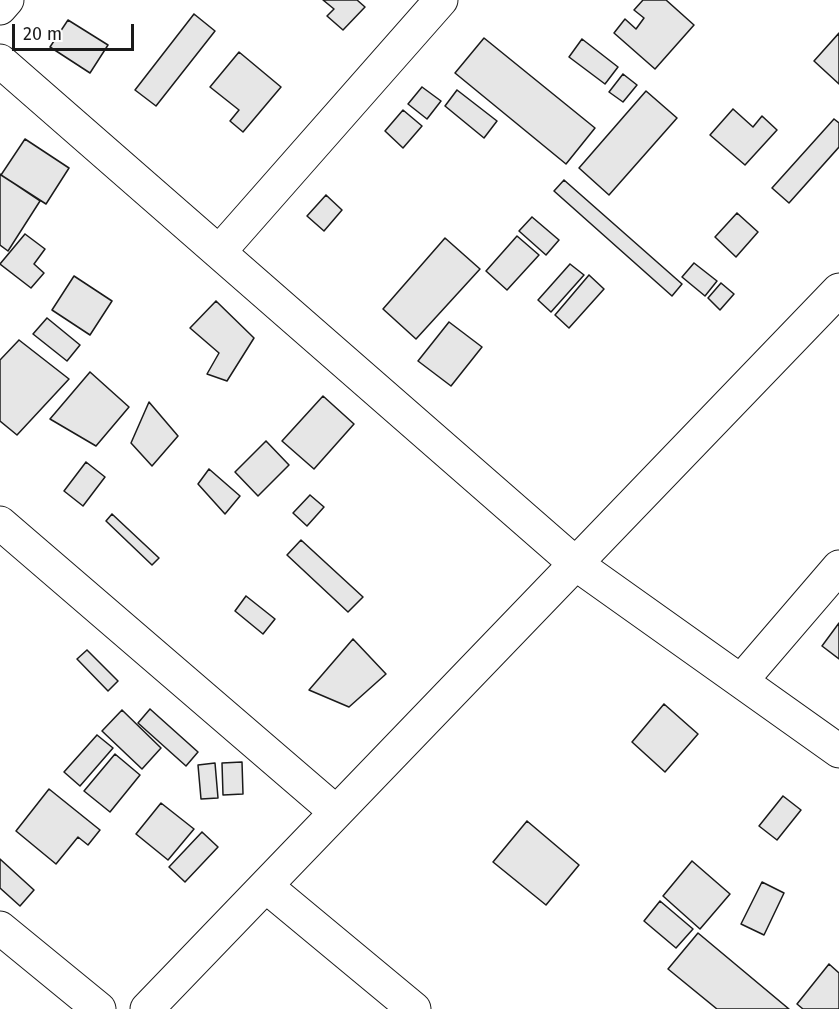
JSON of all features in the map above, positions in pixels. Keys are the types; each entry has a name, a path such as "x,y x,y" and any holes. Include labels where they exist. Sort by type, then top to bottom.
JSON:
{"street":[{"path":"0,8 7,0"},
{"path":"219,252 441,0"},
{"path":"0,61 576,564 839,751"},
{"path":"147,1009 267,887 336,812 839,290"},
{"path":"0,523 336,812"},
{"path":"741,681 839,567"},
{"path":"267,887 414,1009"},
{"path":"0,928 99,1009"}],"building":[{"path":"323,0 357,0 365,7 343,30 327,16 334,9"},
{"path":"643,0 666,0 694,25 655,69 614,33 625,19 636,29 644,18 634,10"},
{"path":"194,14 215,31 156,106 135,90"},
{"path":"68,20 108,45 90,73 50,47"},
{"path":"839,33 839,84 814,61"},
{"path":"484,38 595,128 566,164 455,73"},
{"path":"582,39 618,67 605,84 569,57"},
{"path":"239,52 281,87 243,132 230,121 239,110 210,87"},
{"path":"623,74 637,85 623,102 609,92"},
{"path":"422,87 441,101 427,119 408,104"},
{"path":"457,90 497,121 484,138 445,106"},
{"path":"646,91 677,118 609,195 579,168"},
{"path":"733,109 753,127 762,116 777,130 745,165 710,135"},
{"path":"403,110 422,126 403,148 385,131"},
{"path":"834,119 839,123 839,147 789,203 772,188"},
{"path":"25,139 69,168 46,204 1,175"},
{"path":"0,174 40,201 8,251 0,245"},
{"path":"564,180 682,284 672,296 554,191"},
{"path":"326,195 342,210 324,231 307,216"},
{"path":"737,213 758,232 736,257 715,237"},
{"path":"532,217 559,240 546,255 519,231"},
{"path":"25,234 45,249 34,264 44,273 31,288 0,264"},
{"path":"517,236 539,255 507,290 486,271"},
{"path":"445,238 480,269 416,339 383,309"},
{"path":"694,263 717,281 705,296 682,277"},
{"path":"570,264 584,275 551,312 538,300"},
{"path":"589,275 604,289 569,328 555,315"},
{"path":"74,276 112,301 90,335 52,310"},
{"path":"721,283 734,294 720,310 708,298"},
{"path":"216,301 254,338 227,381 207,374 219,353 190,328"},
{"path":"47,318 80,345 67,361 33,334"},
{"path":"449,322 482,347 451,386 418,361"},
{"path":"19,340 69,379 17,435 0,421 0,360"},
{"path":"90,372 129,407 96,446 50,419"},
{"path":"323,396 354,424 314,469 282,441"},
{"path":"149,402 178,436 152,466 131,443"},
{"path":"266,441 289,465 258,496 235,472"},
{"path":"86,462 105,477 83,506 64,491"},
{"path":"209,469 240,496 225,514 198,484"},
{"path":"310,495 324,507 307,526 293,513"},
{"path":"112,514 159,558 152,565 106,521"},
{"path":"301,540 363,597 348,612 287,555"},
{"path":"246,596 275,619 263,634 235,611"},
{"path":"839,623 839,659 822,646"},
{"path":"353,639 386,674 349,707 309,690"},
{"path":"87,650 118,681 108,691 77,659"},
{"path":"664,704 698,734 665,772 632,742"},
{"path":"150,709 198,752 186,766 138,723"},
{"path":"122,710 161,748 142,769 102,731"},
{"path":"97,735 113,748 80,786 64,772"},
{"path":"115,754 140,775 110,812 84,791"},
{"path":"242,762 243,794 223,795 222,763"},
{"path":"215,763 218,798 201,799 198,765"},
{"path":"49,789 100,830 88,845 78,837 56,864 16,831"},
{"path":"783,796 801,810 777,840 759,826"},
{"path":"161,803 194,829 168,860 136,834"},
{"path":"527,821 579,865 546,905 493,862"},
{"path":"202,832 218,847 185,882 169,867"},
{"path":"0,859 34,890 20,906 0,888"},
{"path":"692,861 730,894 700,929 663,896"},
{"path":"762,882 784,893 764,935 741,924"},
{"path":"660,901 693,929 676,948 644,921"},
{"path":"698,933 789,1009 717,1009 668,969"},
{"path":"829,964 839,973 839,1009 803,1009 797,1004"}]}
